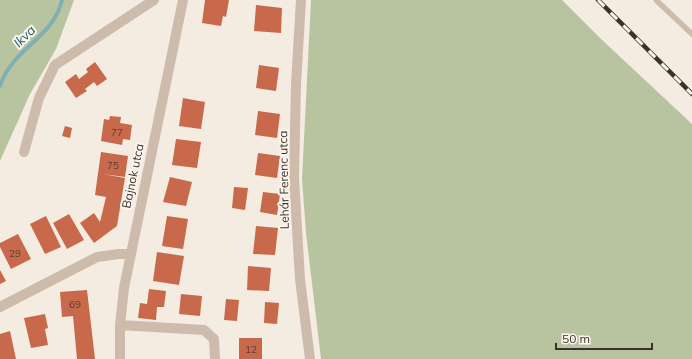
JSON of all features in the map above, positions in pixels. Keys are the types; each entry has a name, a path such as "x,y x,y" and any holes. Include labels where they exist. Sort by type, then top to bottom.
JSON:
{"street":[{"path":"24,152 39,98 56,65 154,0"},
{"name":"Bajnok utca","path":"120,359 120,325 123,294 130,254 183,0"},
{"name":"Lehár Ferenc utca","path":"300,0 294,178 300,279 310,359"},
{"path":"0,307 98,257 130,254"},
{"path":"120,325 204,330 214,339 215,359"}],"lane":[{"path":"656,0 691,30"}],"green space":[{"path":"0,0 74,0 56,49 30,94 0,161"},
{"path":"311,0 562,0 601,39 692,124 692,359 321,359 306,233 302,179"}],"building":[{"path":"205,0 229,0 226,17 223,16 221,26 202,23"},
{"path":"256,5 282,8 281,33 254,31"},
{"path":"95,62 107,79 97,86 94,82 85,89 87,91 76,98 65,82 76,74 79,79 88,72 86,69"},
{"path":"259,65 279,68 276,91 256,88"},
{"path":"183,98 205,102 201,129 179,126"},
{"path":"258,111 280,114 277,138 255,135"},
{"path":"110,116 121,117 120,123 132,125 130,140 123,139 122,145 101,141 104,119 109,120"},
{"path":"65,126 72,128 70,138 62,136"},
{"path":"176,139 201,142 197,168 172,165"},
{"path":"101,152 128,156 125,177 103,174 125,178 117,226 94,243 80,223 94,213 100,222 106,197 95,195"},
{"path":"258,153 280,156 277,178 255,175"},
{"path":"170,177 192,182 186,206 163,202"},
{"path":"234,187 248,188 245,210 232,208"},
{"path":"263,192 280,194 277,215 260,212"},
{"path":"69,214 84,240 67,249 53,223"},
{"path":"46,216 61,247 45,254 30,224"},
{"path":"167,216 188,219 183,249 162,246"},
{"path":"256,226 278,228 275,255 253,254"},
{"path":"18,234 31,259 11,269 0,247 0,243"},
{"path":"157,252 184,256 179,285 153,281"},
{"path":"248,266 271,268 269,291 247,290"},
{"path":"0,270 6,281 0,284"},
{"path":"149,289 166,291 164,307 157,307 156,320 138,318 140,303 147,304"},
{"path":"87,290 95,359 77,359 73,316 62,317 60,292"},
{"path":"181,294 202,296 200,316 179,314"},
{"path":"226,299 239,300 237,321 224,320"},
{"path":"265,302 279,303 277,324 264,323"},
{"path":"45,314 48,328 45,329 48,345 31,348 24,318"},
{"path":"10,331 16,359 0,359 0,334"},
{"path":"239,338 262,338 262,359 239,359"}],"waterway":[{"name":"Ikva","path":"0,86 13,62 50,25 62,0"}],"railway":[{"path":"598,0 692,94"}]}
